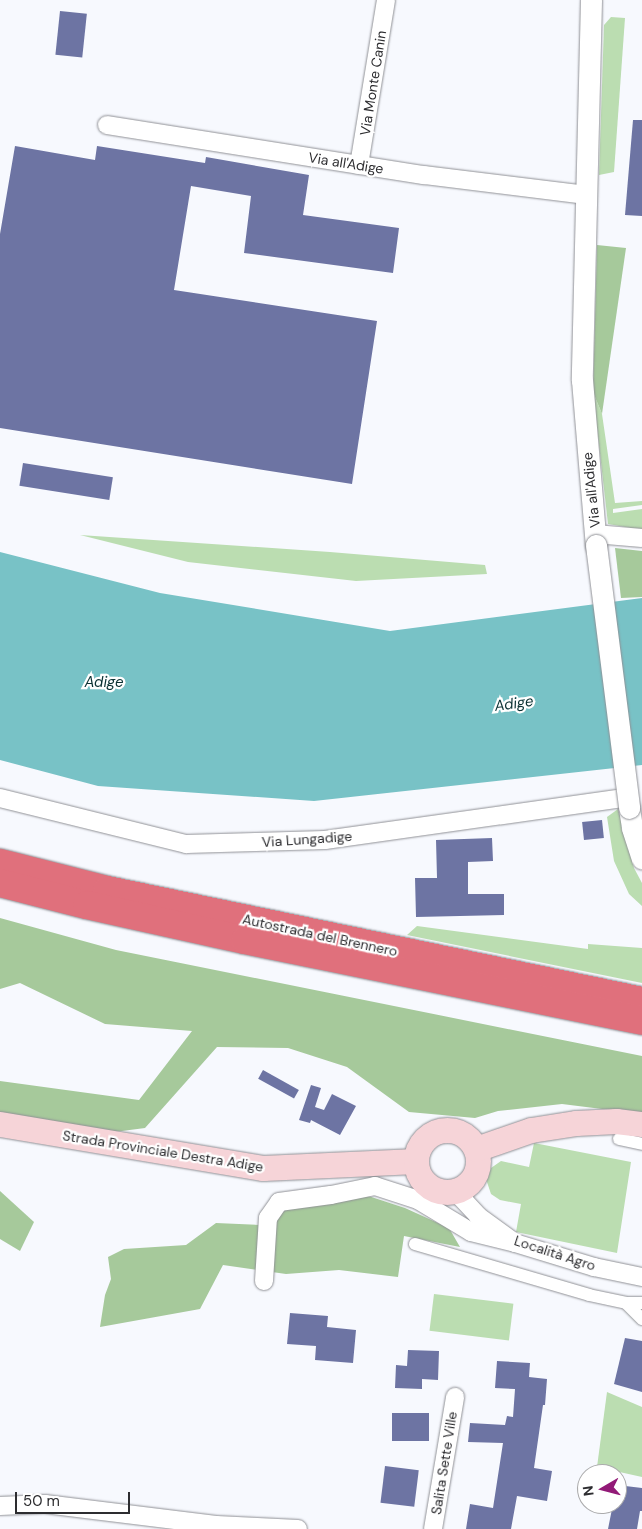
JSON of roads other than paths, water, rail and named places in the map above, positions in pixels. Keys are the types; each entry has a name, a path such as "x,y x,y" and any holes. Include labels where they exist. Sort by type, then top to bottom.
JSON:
{"highway":[{"name":"Autostrada del Brennero","path":"0,863 107,890 642,1002"},
{"name":"Autostrada del Brennero","path":"0,883 87,905 254,942 642,1021"}],"main road":[{"path":"476,1150 531,1130 576,1123 616,1121 642,1124"},
{"name":"Strada Provinciale Destra Adige","path":"0,1124 263,1168 416,1161"},
{"path":"441,1131 459,1132 469,1139 476,1150 478,1167 470,1182 455,1191 441,1192 428,1186 419,1175 416,1161 418,1149 425,1139 441,1131"}],"street":[{"name":"Via Monte Canin","path":"359,165 386,0"},
{"name":"Via all'Adige","path":"591,0 582,380 596,540 631,800 632,828 642,858"},
{"name":"Via all'Adige","path":"107,125 359,165 586,195"},
{"path":"596,540 642,538"},
{"name":"Via Lungadige","path":"0,798 186,844 325,840 631,800"},
{"path":"619,1139 642,1144"},
{"path":"264,1281 268,1218 279,1202 331,1195 375,1186 418,1200 471,1232 515,1243"},
{"name":"Località Agro","path":"455,1191 478,1216 515,1243 594,1267 642,1276"},
{"path":"414,1244 589,1295 626,1303 642,1303"},
{"path":"626,1303 642,1319"},
{"name":"Salita Sette Ville","path":"433,1529 455,1397"},
{"path":"0,1506 45,1504 216,1525 298,1529"}],"water":[{"name":"Adige","path":"0,552 160,593 390,631 642,598 642,765 314,801 98,786 0,760"}]}
